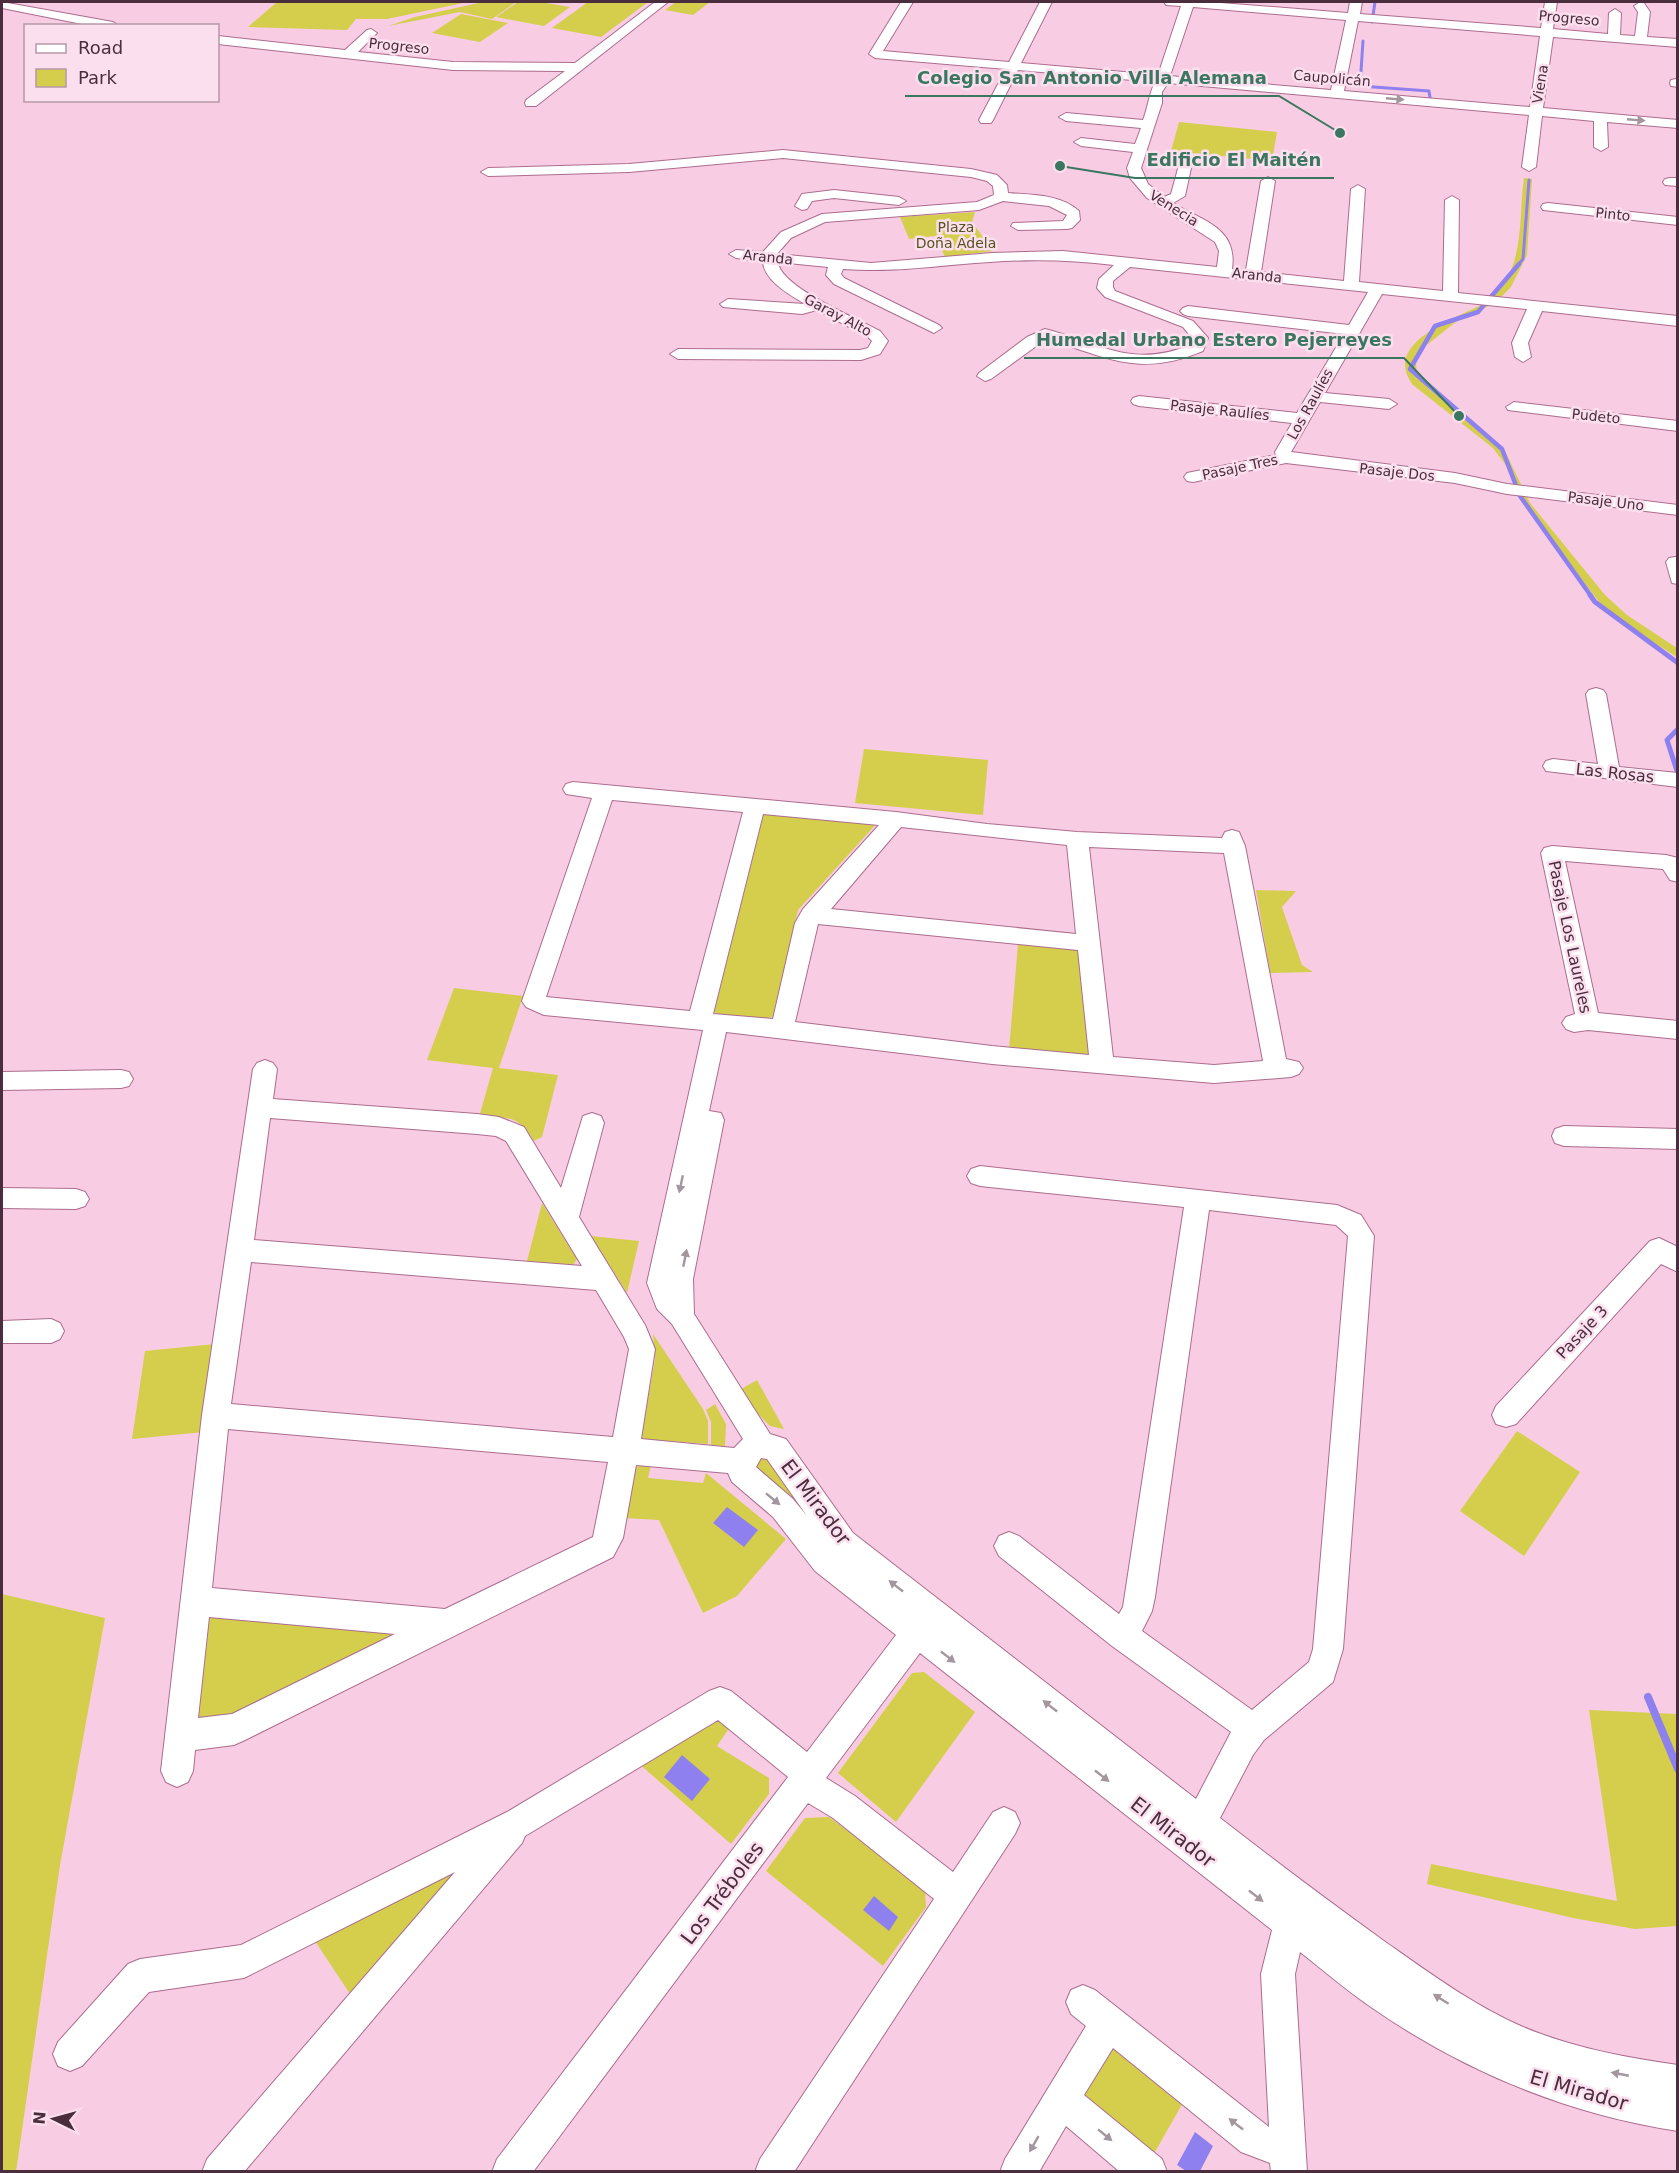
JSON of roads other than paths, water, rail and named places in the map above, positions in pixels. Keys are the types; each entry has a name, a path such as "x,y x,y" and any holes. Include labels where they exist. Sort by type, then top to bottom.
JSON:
{"street":[{"path":"531,103 662,2"},
{"name":"Caupolicán","path":"908,2 875,54 1536,112 1608,115 1671,124"},
{"path":"986,120 1046,2"},
{"name":"Progreso","path":"1170,2 1677,43"},
{"path":"1337,94 1358,16 1356,2"},
{"name":"Viena","path":"1529,167 1551,2"},
{"name":"Venecia","path":"1188,3 1163,78 1156,92 1154,100 1156,103 1134,168 1135,177 1146,191 1209,230 1224,243 1226,253 1224,272"},
{"path":"2,4 103,24"},
{"path":"1640,6 1644,12 1641,40"},
{"path":"1614,37 1615,14"},
{"path":"347,55 371,33"},
{"name":"Progreso","path":"219,40 453,66 578,67"},
{"path":"1662,107 1671,124"},
{"path":"1601,147 1608,115"},
{"path":"1066,117 1149,125"},
{"path":"1081,142 1141,149"},
{"path":"488,172 629,168 783,154 971,172 993,178 1000,185 1001,197"},
{"path":"733,157 735,172"},
{"path":"1164,202 1178,196 1184,168"},
{"path":"1253,275 1268,181"},
{"path":"1351,285 1358,189"},
{"path":"802,206 810,196 844,195 903,202 913,206 916,211"},
{"path":"769,257 782,237 800,226 822,218 959,209 979,206 1001,197 1044,201 1070,210 1074,214 1073,220 1067,225 1018,226"},
{"path":"1450,297 1452,200"},
{"name":"Pinto","path":"1548,207 1677,221"},
{"name":"Aranda","path":"736,254 889,267 992,256 1042,255 1351,285 1677,321"},
{"name":"Garay Alto","path":"678,354 861,355 878,348 880,341 874,334 791,290 777,278 768,266 769,257"},
{"path":"985,376 1033,340 1045,334 1131,361 1165,360 1197,348 1200,338 1188,324 1110,294 1105,288 1106,279 1127,262"},
{"path":"837,264 833,275 839,281 934,328"},
{"name":"Los Raulíes","path":"1286,458 1283,452 1378,288"},
{"path":"728,304 802,309 818,305"},
{"path":"1522,357 1520,343 1536,306"},
{"path":"1188,311 1352,330"},
{"path":"1314,397 1389,404"},
{"name":"Pasaje Raulíes","path":"1139,401 1302,418"},
{"name":"Pudeto","path":"1514,407 1677,426"},
{"name":"Pasaje Tres","path":"1193,477 1286,458"},
{"name":"Pasaje Dos","path":"1286,458 1455,478 1507,489 1535,492"},
{"name":"Pasaje Uno","path":"1535,492 1677,510"},
{"path":"1596,694 1610,772"},
{"name":"Las Rosas","path":"1553,766 1675,779"},
{"path":"573,789 896,819 987,831 1077,839 1233,841 1284,1069 1214,1074 1102,1065 992,1055 782,1029 544,1006 534,1001 604,793"},
{"name":"El Mirador","path":"755,806 715,1024 660,1283 666,1301 681,1316 751,1453 742,1473 783,1508 825,1561 924,1623 1200,1823 1380,1993 1479,2054 1521,2073 1563,2089 1606,2101 1677,2113"},
{"path":"782,1029 806,923 896,819"},
{"path":"1077,839 1102,1065"},
{"name":"Pasaje Los Laureles","path":"1677,875 1673,865 1666,862 1546,845 1581,1022 1677,1030"},
{"path":"811,915 1088,943"},
{"path":"177,1771 216,1415 265,1069"},
{"path":"2,1081 121,1079"},
{"path":"181,1736 234,1730 603,1547 608,1538 642,1349 636,1333 515,1134 508,1130 477,1124 261,1108"},
{"path":"566,1217 592,1123"},
{"path":"1564,1136 1677,1139"},
{"path":"980,1176 1198,1198 1337,1215 1348,1218 1355,1224 1361,1236 1328,1649 1322,1671 1253,1730 1217,1787 1200,1823"},
{"path":"2,1198 76,1199"},
{"path":"1123,1636 1131,1624 1140,1597 1198,1198"},
{"path":"240,1250 602,1279"},
{"name":"Pasaje 3","path":"1506,1415 1668,1255"},
{"path":"2,1332 51,1331"},
{"path":"216,1415 624,1449 751,1453"},
{"path":"1009,1546 1123,1636 1253,1730"},
{"path":"196,1601 447,1624"},
{"name":"El Mirador","path":"924,1623 1293,1910 1470,2018 1513,2040 1602,2071 1677,2083"},
{"name":"Los Tréboles","path":"510,2172 924,1623"},
{"path":"70,2054 140,1976 244,1961 518,1823 720,1702 808,1779 956,1895"},
{"path":"220,2172 518,1823"},
{"path":"773,2172 1004,1823"},
{"path":"1288,2162 1278,1974 1293,1910"},
{"path":"1018,2172 1061,2099 1096,2012 1254,2139 1288,2162"},
{"path":"1061,2099 1149,2172"}],"waterway":[{"path":"1372,22 1375,2"},
{"path":"1363,41 1360,86 1429,91 1430,98"},
{"path":"1518,265 1523,259 1529,180"},
{"path":"1519,264 1478,312 1435,326 1410,369 1502,449 1520,496 1591,596"},
{"path":"1590,595 1595,602 1678,663"},
{"path":"1678,729 1667,740 1678,774"},
{"path":"1648,1697 1678,1769"}],"place":[{"name":"Colegio San Antonio Villa Alemana","path":"1340,133"},
{"name":"Edificio El Maitén","path":"1060,166"},
{"name":"Humedal Urbano Estero Pejerreyes","path":"1459,416"}],"park label":[{"name":"Plaza Doña Adela","path":"956,236"}]}
